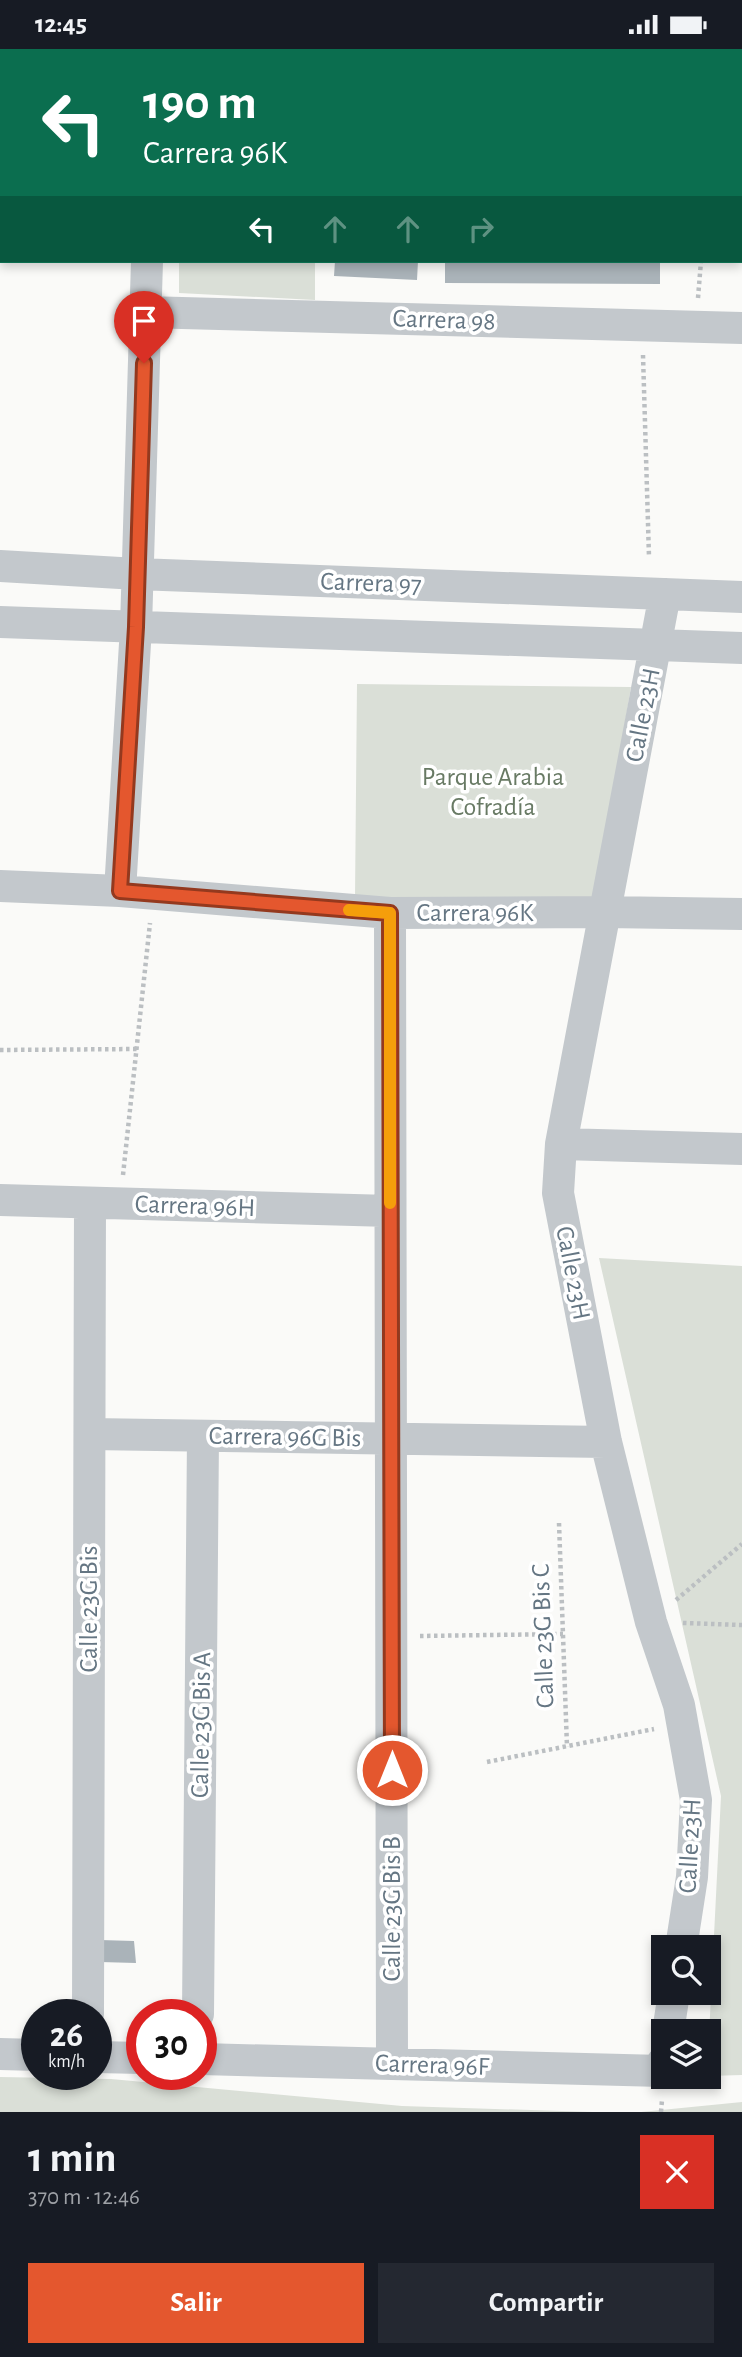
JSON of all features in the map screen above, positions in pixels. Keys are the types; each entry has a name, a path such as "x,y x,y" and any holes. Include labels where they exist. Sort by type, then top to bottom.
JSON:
{"street":[{"path":"120,891 136,627 147,263"},
{"name":"Carrera 98","path":"145,311 742,328"},
{"name":"Carrera 97","path":"0,566 137,575 742,597"},
{"name":"Calle 23H","path":"666,594 561,1144 558,1193 606,1442 651,1622 679,1706 696,1800 692,1877 683,1935"},
{"name":"Carrera 97","path":"0,622 742,648"},
{"name":"Carrera 96K","path":"0,886 120,891 390,913 742,914"},
{"name":"Calle 23G Bis B","path":"390,913 392,2064"},
{"path":"561,1144 742,1149"},
{"name":"Carrera 96H","path":"0,1200 390,1211"},
{"name":"Calle 23G Bis","path":"88,1999 90,1434 105,1203"},
{"name":"Carrera 96G Bis","path":"90,1434 606,1442"},
{"name":"Calle 23G Bis A","path":"198,1999 203,1436"},
{"path":"0,2054 21,2055"},
{"name":"Carrera 96F","path":"217,2059 651,2067"}],"path":[{"path":"642,325 649,557"},
{"path":"105,1203 136,1049 153,894"},
{"path":"0,1050 136,1049"},
{"name":"Calle 23G Bis C","path":"559,1523 567,1747"},
{"path":"651,1622 742,1544"},
{"path":"651,1622 742,1625"},
{"path":"391,1636 563,1635"},
{"path":"487,1762 682,1724"}],"green space":[{"path":"179,263 315,263 315,300 179,293"},
{"name":"Parque Arabia Cofradía","path":"357,684 631,687 595,900 355,897"},
{"path":"599,1258 742,1266 742,2075 721,2076 721,2019 710,2019 711,2005 721,2005 721,1935 714,1935 721,1796"},
{"path":"0,2077 21,2077 21,2090 112,2090 112,2079 126,2080 126,2090 217,2089 402,2106 593,2112 0,2112"},
{"path":"742,2102 742,2112 641,2112"}],"building":[{"path":"335,263 418,263 417,280 334,276"},
{"path":"445,263 660,263 660,284 445,283"},
{"path":"100,1940 134,1941 136,1963 100,1962"}],"slow traffic":[{"path":"349,910 390,913 390,1203"}],"route":[{"path":"144,363 136,627 120,891 390,913 392,1770"}]}
